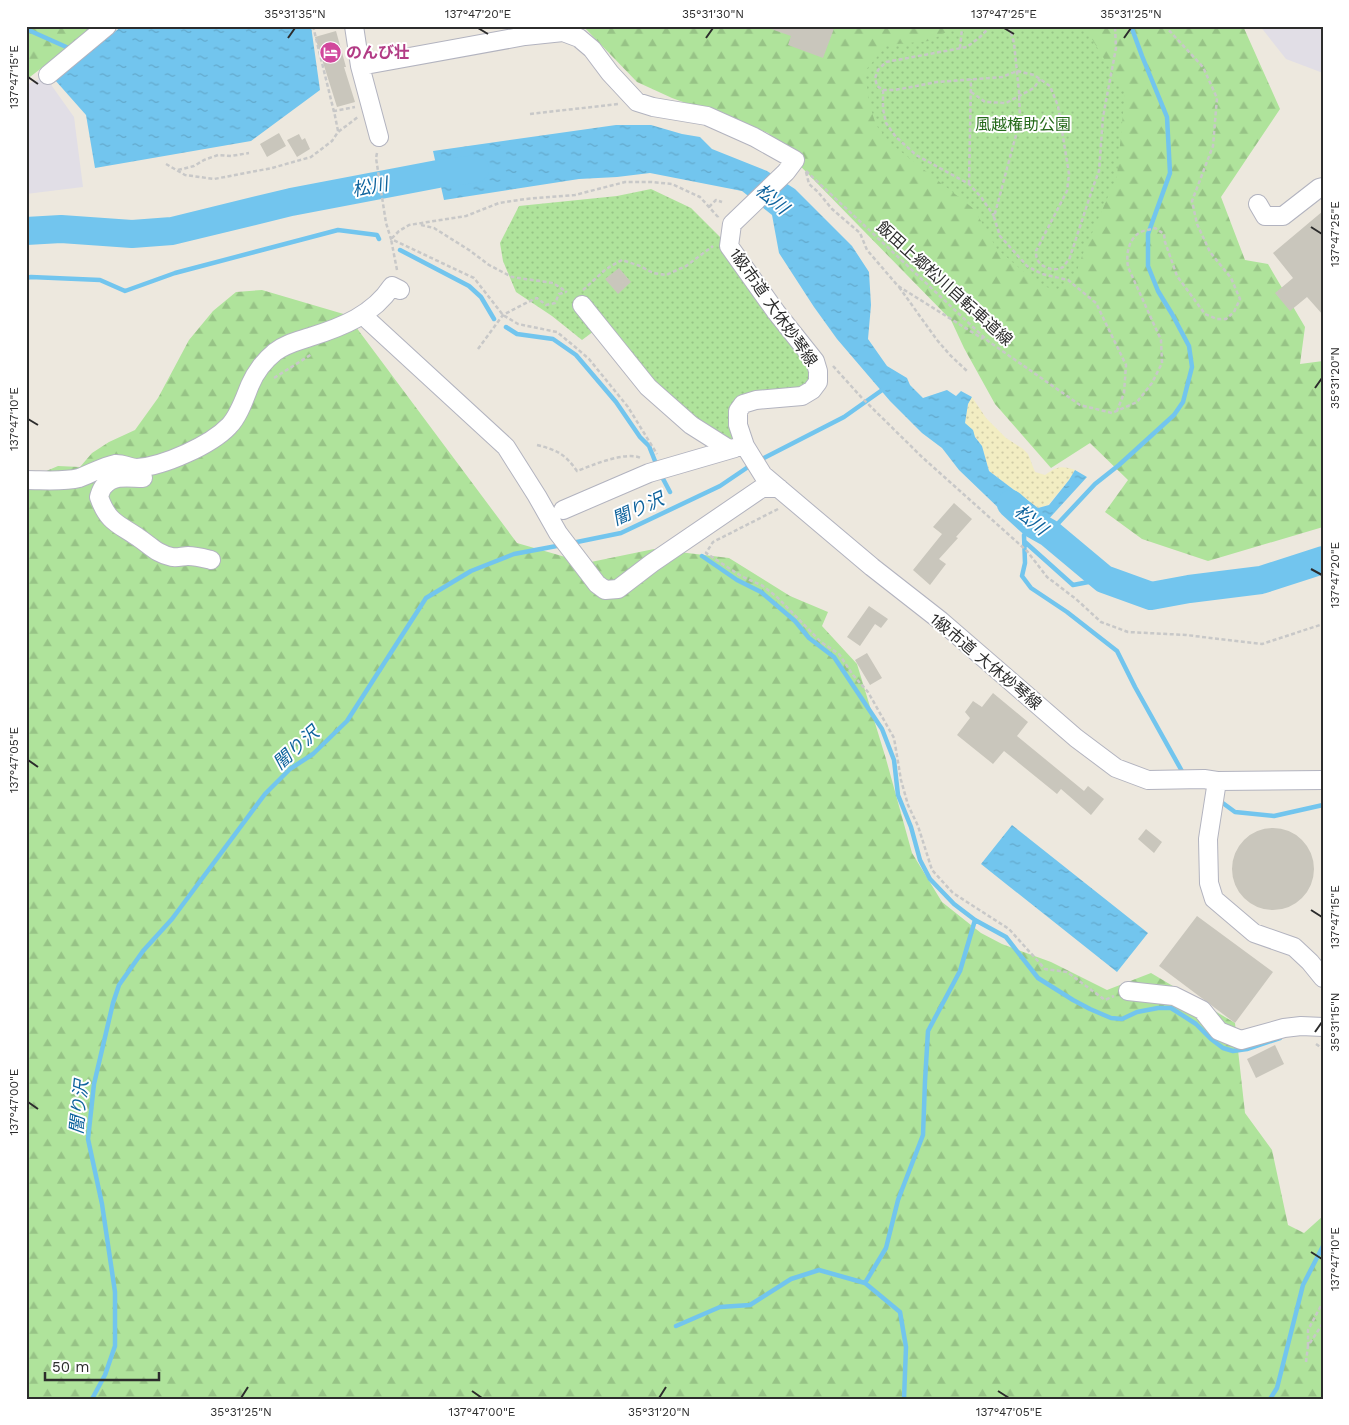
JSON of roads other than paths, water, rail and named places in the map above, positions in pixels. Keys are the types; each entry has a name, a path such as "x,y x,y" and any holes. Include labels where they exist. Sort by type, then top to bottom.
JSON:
{"street":[{"path":"48,75 107,26"},
{"path":"354,26 360,66 379,137"},
{"name":"1級市道 大休妙琴線","path":"360,66 525,36 563,32 578,38 592,48 610,73 637,102 653,107 707,116 732,126 795,160 798,170 724,224 730,246 776,312 815,361 818,371 818,382 812,390 802,396 756,400 743,404 738,411 742,451 763,475 796,503 872,567 941,621 1076,738 1116,768 1148,780 1212,783 1323,780"},
{"path":"1258,204 1264,216 1283,216 1319,188 1323,187"},
{"path":"26,480 78,478 116,464 135,468 157,464 186,454 208,442 230,425 240,408 251,382 261,366 275,352 293,342 347,324 366,313 392,286 400,290"},
{"path":"582,305 648,387 691,425 742,451"},
{"path":"366,313 369,321 506,447 558,533 597,584 605,590 618,589 762,488 779,488"},
{"path":"563,510 648,473 742,451"},
{"path":"157,464 153,472 146,478 124,476 112,480 103,486 99,497 104,510 114,522 140,538 160,554 175,557 197,556 211,560"},
{"path":"1212,783 1208,863 1209,883 1214,899 1254,933 1294,947 1323,978"},
{"path":"1128,991 1174,996 1202,1010 1219,1031 1241,1040 1284,1028 1301,1026 1323,1027"}],"water":[{"path":"122,26 311,26 320,90 251,141 95,168 86,115 55,80"},
{"path":"616,125 651,125 700,137 712,149 767,171 795,189 852,246 869,272 871,305 868,339 887,366 907,378 910,385 923,398 947,390 956,396 961,391 972,397 968,404 965,423 973,430 975,437 982,446 989,471 1038,508 1049,505 1075,470 1087,477 1035,534 1009,518 959,470 942,448 922,433 890,401 837,339 779,253 772,215 742,191 650,173 579,179 444,200 433,151"},
{"path":"1012,825 1148,933 1117,972 981,864"}],"waterway":[{"path":"1049,533 1095,484 1174,415 1183,402 1192,367 1189,346 1158,291 1148,266 1148,234 1170,173 1167,117 1131,26"},
{"path":"26,29 73,50"},
{"name":"松川","path":"26,231 61,229 132,234 172,231 291,202 438,174 475,169"},
{"path":"26,278 100,280 125,291 175,273 338,230 377,235 379,239"},
{"path":"400,250 469,286 481,297 494,319"},
{"path":"506,327 517,334 553,339 576,355 616,402 640,437 649,446 657,466"},
{"name":"闇り沢","path":"758,461 844,417 885,388"},
{"name":"闇り沢","path":"572,543 621,533 720,486 751,465"},
{"path":"661,475 670,492"},
{"name":"松川","path":"1011,504 1033,524 1049,533 1104,579 1151,596 1261,580 1323,560"},
{"path":"1033,526 1024,535 1025,563 1022,576 1031,588 1067,612 1117,651 1135,687 1183,773 1186,775"},
{"path":"1025,542 1073,585 1104,579"},
{"name":"闇り沢","path":"92,1399 105,1375 115,1346 115,1292 102,1204 88,1139 94,1084 119,985 143,951 172,919 265,794 290,769 313,754 347,721 426,598 471,571 514,554 562,545"},
{"path":"702,556 737,580 761,592 795,621 809,638 834,657 882,729 894,760 898,795 911,827 920,860 930,879 954,904 975,920 1006,937 1038,978 1073,1000 1111,1018 1122,1019 1137,1012 1158,1008 1171,1008 1196,1024 1223,1048 1233,1051 1247,1049 1280,1038"},
{"path":"1220,801 1235,812 1274,816 1323,805"},
{"path":"865,1283 886,1248 898,1200 923,1135 928,1031 960,971 975,920"},
{"path":"1270,1399 1277,1388 1303,1285 1323,1246"},
{"path":"676,1326 720,1307 750,1305 791,1279 819,1270 865,1283 900,1312 906,1347 904,1399"}],"place":[{"name":"のんび壮","path":"330,52"}],"park label":[{"name":"風越権助公園","path":"1023,124"}]}
